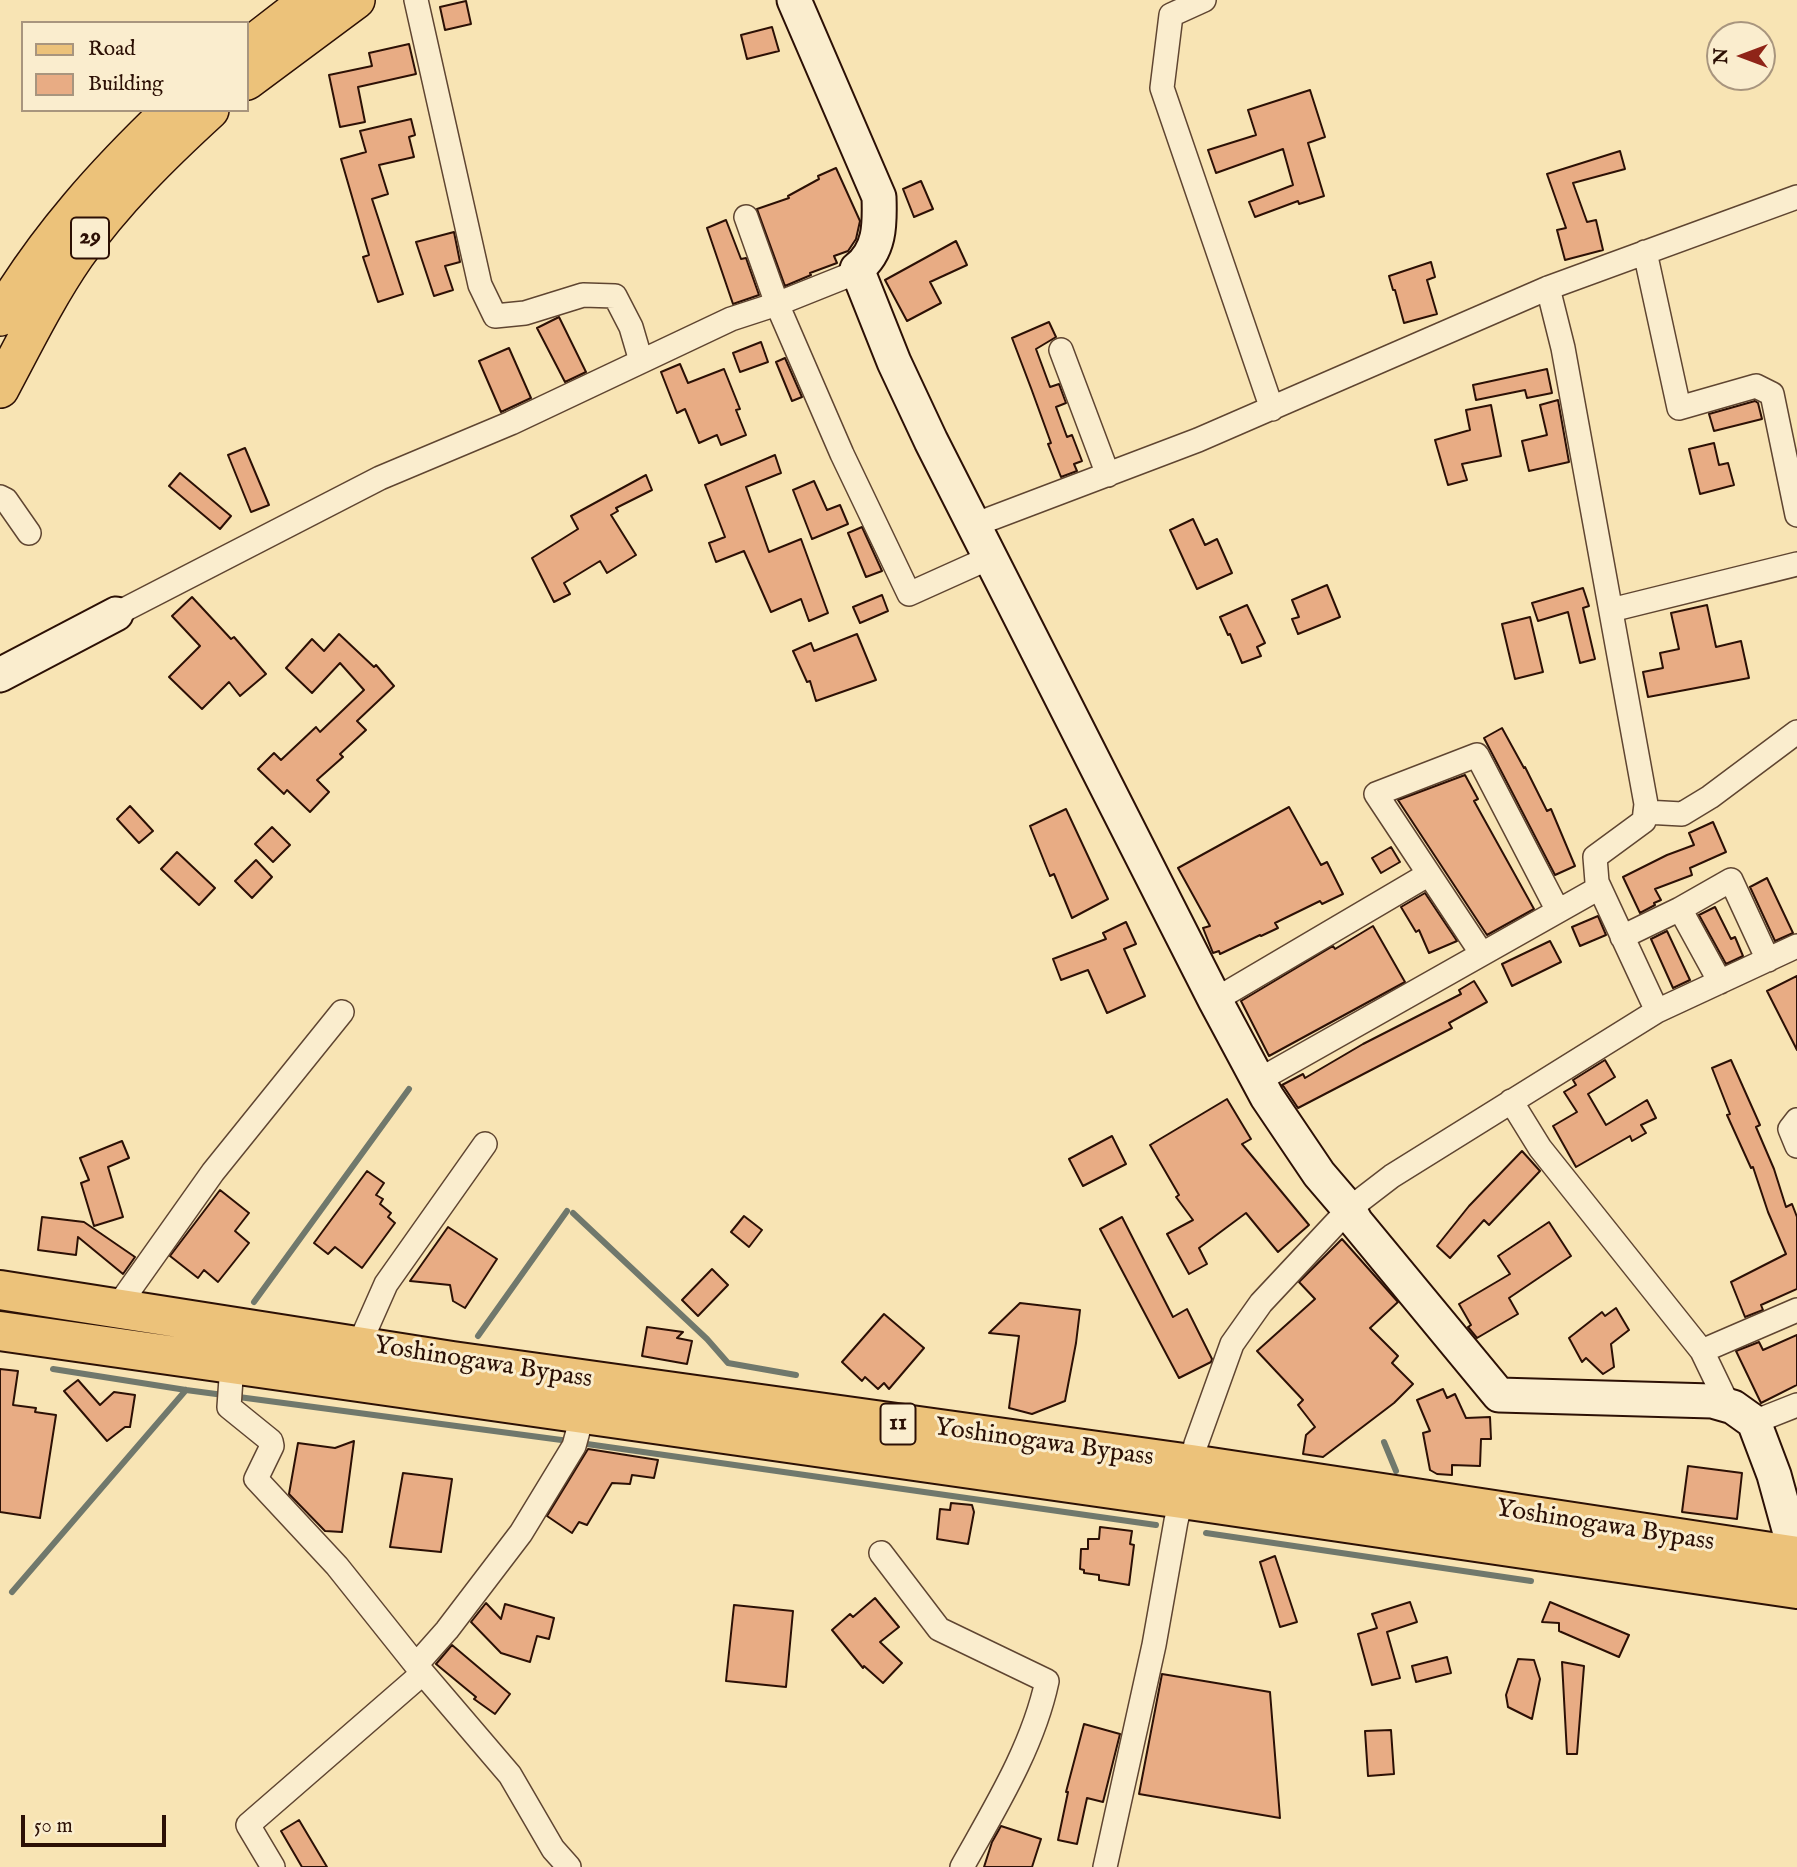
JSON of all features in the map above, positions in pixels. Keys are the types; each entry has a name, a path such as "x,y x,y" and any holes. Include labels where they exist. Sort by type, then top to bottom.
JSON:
{"highway":[{"name":"Yoshinogawa Bypass","path":"0,1290 477,1364 1186,1482 1460,1541 1795,1567"},
{"name":"Yoshinogawa Bypass","path":"0,1331 230,1385 578,1432 1186,1482"}],"main road":[{"path":"248,47 309,0"},
{"path":"248,80 356,0"},
{"name":"29","path":"0,317 50,240 118,161 170,112"},
{"name":"29","path":"0,389 37,318 77,254 139,179 208,112"}],"street":[{"path":"416,0 480,285 495,316 525,313 583,295 615,296 631,327 641,360"},
{"path":"0,675 380,478 511,423 731,319 857,272 875,248 880,224 878,197 794,0"},
{"path":"1204,0 1171,15 1162,88 1272,409"},
{"path":"974,525 1272,409 1548,288 1797,198"},
{"path":"747,217 777,304 842,454 909,594 989,558"},
{"path":"1645,251 1679,408 1756,386 1772,394 1797,515"},
{"path":"857,272 894,362 989,558 1267,1097 1319,1174 1349,1209 1356,1222 1499,1395 1712,1401 1741,1414 1797,1405"},
{"path":"1548,288 1563,348 1646,804 1644,821 1595,857 1597,882 1657,1011"},
{"path":"1061,351 1108,475"},
{"path":"0,497 6,500 29,533"},
{"path":"1611,610 1797,564"},
{"path":"1645,812 1682,814 1710,797 1797,732"},
{"path":"1482,954 1376,794 1477,755 1558,911"},
{"path":"1215,1000 1429,874"},
{"path":"1622,937 1731,880 1768,960"},
{"path":"1259,1080 1599,888"},
{"path":"1679,909 1720,982"},
{"path":"1105,1867 1138,1724 1186,1482 1232,1344 1261,1303 1349,1209 1392,1176 1657,1011 1797,946"},
{"path":"118,1307 213,1172 342,1012"},
{"path":"1511,1101 1540,1148 1702,1351 1741,1414 1774,1475 1790,1533 1795,1567"},
{"path":"1797,1120 1790,1129 1797,1146"},
{"path":"359,1345 386,1284 485,1144"},
{"path":"1702,1351 1797,1310"},
{"path":"230,1385 229,1407 271,1441 272,1446 256,1479 337,1566 419,1669 510,1775 552,1849 569,1867"},
{"path":"273,1867 248,1825 419,1669 521,1533 578,1432"},
{"path":"881,1553 939,1629 1047,1681 1041,1712 1000,1798 962,1867"}],"building":[{"path":"466,1 471,24 445,30 440,7"},
{"path":"772,27 779,51 747,59 741,35"},
{"path":"409,44 416,74 358,87 365,122 340,127 329,75 372,66 369,53"},
{"path":"1310,90 1325,137 1308,143 1324,196 1299,204 1298,201 1255,217 1249,202 1293,185 1283,149 1216,173 1208,150 1256,135 1248,110"},
{"path":"411,119 415,135 409,137 414,157 379,165 388,194 372,199 403,294 378,302 363,257 369,255 341,159 366,152 360,131"},
{"path":"1620,151 1625,169 1573,183 1587,222 1596,220 1603,250 1565,260 1557,230 1566,228 1547,174"},
{"path":"836,168 860,221 856,239 848,251 834,256 837,263 785,286 757,209 789,198 788,196 819,179 818,176"},
{"path":"921,181 933,209 914,217 903,189"},
{"path":"726,220 741,259 746,258 759,295 733,304 707,228"},
{"path":"454,232 460,262 445,266 453,290 434,296 416,242"},
{"path":"956,241 967,265 930,282 941,303 907,321 885,280"},
{"path":"1431,262 1435,277 1427,280 1437,314 1404,323 1389,276"},
{"path":"559,317 586,372 565,382 537,328"},
{"path":"1049,322 1056,337 1036,349 1050,387 1059,384 1066,403 1056,407 1067,437 1072,435 1082,461 1074,464 1077,471 1061,477 1012,338"},
{"path":"761,342 768,362 740,372 733,353"},
{"path":"509,348 531,398 501,412 479,361"},
{"path":"785,358 802,397 792,401 776,362"},
{"path":"680,364 688,383 724,369 740,409 736,410 746,435 721,445 717,435 699,443 685,409 677,413 661,372"},
{"path":"1547,369 1552,393 1527,398 1525,390 1476,400 1473,385"},
{"path":"1558,400 1569,462 1529,471 1522,441 1547,435 1540,405"},
{"path":"1755,401 1762,419 1714,431 1709,414"},
{"path":"1491,405 1501,456 1462,464 1467,480 1448,485 1435,440 1470,430 1466,410"},
{"path":"1714,443 1719,465 1728,463 1734,485 1700,494 1689,449"},
{"path":"245,448 269,505 251,512 228,455"},
{"path":"775,455 781,473 746,487 769,552 801,539 828,613 809,621 801,599 771,612 744,551 716,562 709,543 725,537 705,485"},
{"path":"180,473 231,516 220,529 169,486"},
{"path":"646,475 652,490 616,508 618,511 611,515 636,555 607,573 600,561 564,583 570,594 554,602 532,558 578,529 571,516"},
{"path":"814,481 827,510 840,505 848,524 812,539 793,490"},
{"path":"1193,519 1205,545 1217,539 1232,573 1197,589 1170,530"},
{"path":"862,527 882,571 866,577 848,533"},
{"path":"1327,585 1340,617 1298,634 1292,619 1299,617 1292,600"},
{"path":"1583,588 1589,606 1583,608 1595,659 1580,663 1568,612 1538,621 1532,603"},
{"path":"882,595 888,611 860,623 853,607"},
{"path":"192,597 231,639 234,637 266,674 240,696 229,682 202,709 169,677 200,646 172,616"},
{"path":"1247,605 1265,643 1257,647 1261,656 1242,663 1220,617"},
{"path":"1707,605 1716,647 1741,641 1749,678 1648,697 1643,672 1663,668 1660,653 1679,649 1671,613"},
{"path":"1530,617 1543,672 1515,679 1502,624"},
{"path":"339,634 374,667 376,665 394,686 357,721 366,730 340,754 343,757 317,780 329,792 310,812 287,790 284,794 258,769 274,753 281,760 316,727 320,732 364,690 340,663 312,693 286,668 312,639 324,651"},
{"path":"857,634 876,680 816,701 810,681 807,682 793,651 811,643 814,651"},
{"path":"1502,728 1547,811 1551,809 1575,866 1555,875 1484,738"},
{"path":"1465,775 1478,799 1474,801 1534,909 1487,935 1398,800"},
{"path":"130,806 153,831 139,843 117,819"},
{"path":"1289,807 1321,865 1327,862 1343,894 1322,904 1320,901 1275,923 1278,928 1261,936 1220,954 1219,951 1213,953 1203,928 1210,926 1178,868"},
{"path":"1066,809 1108,899 1072,918 1054,874 1050,876 1030,826"},
{"path":"1713,822 1726,852 1690,868 1692,875 1655,889 1661,900 1640,913 1623,877 1694,845 1689,833"},
{"path":"272,827 290,845 273,862 255,844"},
{"path":"1391,847 1400,862 1381,873 1372,858"},
{"path":"177,852 215,888 199,905 161,869"},
{"path":"256,860 272,877 252,898 235,881"},
{"path":"1767,878 1793,933 1775,941 1750,887"},
{"path":"1425,893 1457,941 1429,953 1419,930 1416,932 1401,907"},
{"path":"1715,907 1731,939 1735,937 1743,956 1726,964 1699,915"},
{"path":"1598,916 1606,935 1580,946 1572,927"},
{"path":"1126,922 1136,944 1124,949 1145,996 1107,1013 1088,970 1061,980 1053,959 1106,939 1103,933"},
{"path":"1373,926 1405,982 1269,1056 1241,1001 1333,946 1335,949"},
{"path":"1667,931 1690,980 1673,988 1651,939"},
{"path":"1550,941 1561,962 1512,986 1502,964"},
{"path":"1797,976 1797,1050 1767,991"},
{"path":"1474,981 1487,1002 1449,1023 1452,1028 1298,1108 1282,1085 1303,1074 1305,1078 1363,1044 1461,994 1459,990"},
{"path":"1605,1060 1615,1077 1588,1094 1606,1125 1647,1100 1656,1118 1641,1125 1646,1133 1632,1141 1630,1136 1576,1167 1553,1126 1577,1112 1564,1092 1576,1085 1573,1080"},
{"path":"1731,1060 1760,1125 1756,1127 1774,1169 1786,1207 1792,1204 1797,1217 1797,1289 1761,1305 1763,1310 1745,1317 1731,1282 1786,1254 1753,1167 1751,1168 1727,1115 1730,1114 1712,1068"},
{"path":"1227,1099 1251,1139 1242,1144 1309,1225 1278,1252 1246,1213 1199,1248 1207,1264 1189,1274 1167,1234 1193,1220 1176,1197 1179,1195 1150,1145"},
{"path":"1112,1136 1126,1164 1083,1186 1069,1159"},
{"path":"122,1141 129,1158 108,1167 123,1217 94,1226 81,1183 89,1180 80,1158"},
{"path":"1522,1151 1540,1171 1489,1225 1484,1220 1450,1258 1437,1246 1469,1206"},
{"path":"367,1171 384,1183 376,1195 383,1199 380,1204 391,1213 388,1217 395,1223 362,1268 335,1247 328,1254 314,1243"},
{"path":"220,1190 249,1213 235,1231 249,1243 218,1282 204,1270 198,1278 170,1256"},
{"path":"744,1216 762,1230 749,1247 731,1232"},
{"path":"42,1217 84,1222 135,1257 123,1274 78,1237 76,1255 38,1250"},
{"path":"1122,1217 1173,1317 1187,1309 1212,1359 1211,1362 1179,1378 1100,1229"},
{"path":"1549,1222 1571,1256 1509,1298 1518,1314 1477,1338 1468,1327 1471,1325 1459,1304 1510,1274 1498,1256"},
{"path":"448,1227 497,1259 465,1308 453,1301 450,1285 410,1281"},
{"path":"1342,1239 1398,1302 1370,1328 1398,1356 1392,1363 1413,1384 1394,1403 1323,1457 1303,1454 1306,1435 1315,1427 1298,1405 1303,1400 1257,1351 1315,1299 1299,1282"},
{"path":"712,1269 728,1285 698,1316 682,1300"},
{"path":"1020,1303 1080,1310 1065,1401 1032,1414 1009,1408 1019,1336 989,1333"},
{"path":"1616,1308 1629,1330 1611,1344 1614,1367 1603,1374 1586,1358 1582,1362 1569,1338 1602,1312 1605,1316"},
{"path":"884,1314 924,1348 889,1389 884,1383 878,1389 865,1377 862,1381 842,1362"},
{"path":"647,1327 683,1332 677,1338 692,1341 687,1364 642,1356"},
{"path":"1797,1335 1797,1385 1761,1403 1736,1351 1759,1342 1763,1350"},
{"path":"0,1369 18,1371 13,1405 36,1408 35,1412 56,1415 40,1518 0,1512"},
{"path":"78,1380 100,1405 114,1392 135,1395 130,1427 125,1427 107,1441 64,1391"},
{"path":"1443,1389 1447,1398 1455,1394 1466,1418 1490,1417 1491,1439 1481,1439 1480,1466 1452,1465 1452,1475 1437,1474 1430,1470 1423,1433 1430,1431 1417,1400"},
{"path":"354,1441 342,1532 325,1531 289,1494 298,1443 335,1448"},
{"path":"588,1449 658,1460 654,1478 632,1475 630,1484 612,1483 587,1525 579,1522 572,1533 547,1516"},
{"path":"1688,1466 1742,1473 1737,1519 1682,1512"},
{"path":"403,1473 452,1479 441,1552 390,1547"},
{"path":"951,1503 972,1505 974,1512 968,1544 937,1539 940,1509 950,1510"},
{"path":"1100,1527 1132,1531 1130,1544 1134,1545 1129,1585 1099,1580 1099,1575 1084,1573 1084,1570 1080,1569 1081,1549 1088,1549 1088,1539 1099,1539"},
{"path":"1275,1556 1297,1622 1280,1627 1260,1562"},
{"path":"875,1598 899,1627 880,1642 902,1663 883,1683 864,1666 863,1668 832,1630 850,1614 853,1617"},
{"path":"1410,1602 1417,1622 1387,1632 1400,1678 1372,1685 1358,1634 1377,1628 1372,1614"},
{"path":"1550,1602 1629,1635 1619,1657 1559,1631 1559,1623 1542,1622"},
{"path":"486,1603 501,1619 505,1604 554,1618 549,1639 537,1636 530,1662 501,1653 471,1622"},
{"path":"734,1605 793,1611 786,1687 726,1681"},
{"path":"452,1645 510,1694 495,1714 474,1699 476,1697 436,1664"},
{"path":"1447,1657 1451,1673 1416,1682 1412,1666"},
{"path":"1518,1659 1534,1660 1540,1679 1532,1719 1508,1707 1506,1695"},
{"path":"1562,1662 1584,1666 1577,1754 1567,1754"},
{"path":"1162,1674 1270,1692 1280,1818 1139,1794"},
{"path":"1084,1724 1120,1734 1103,1802 1087,1798 1077,1844 1058,1840 1066,1792"},
{"path":"1391,1730 1394,1774 1368,1776 1365,1731"},
{"path":"299,1820 327,1867 302,1867 281,1831"},
{"path":"1001,1826 1041,1839 1032,1867 984,1867 992,1842"}],"waterway":[{"path":"254,1302 409,1089"},
{"path":"478,1336 567,1211"},
{"path":"573,1213 707,1339 728,1363 796,1375"},
{"path":"53,1369 186,1390 569,1441"},
{"path":"12,1592 186,1390"},
{"path":"1384,1442 1396,1471"},
{"path":"580,1443 1156,1525"},
{"path":"1206,1533 1531,1581"}]}
